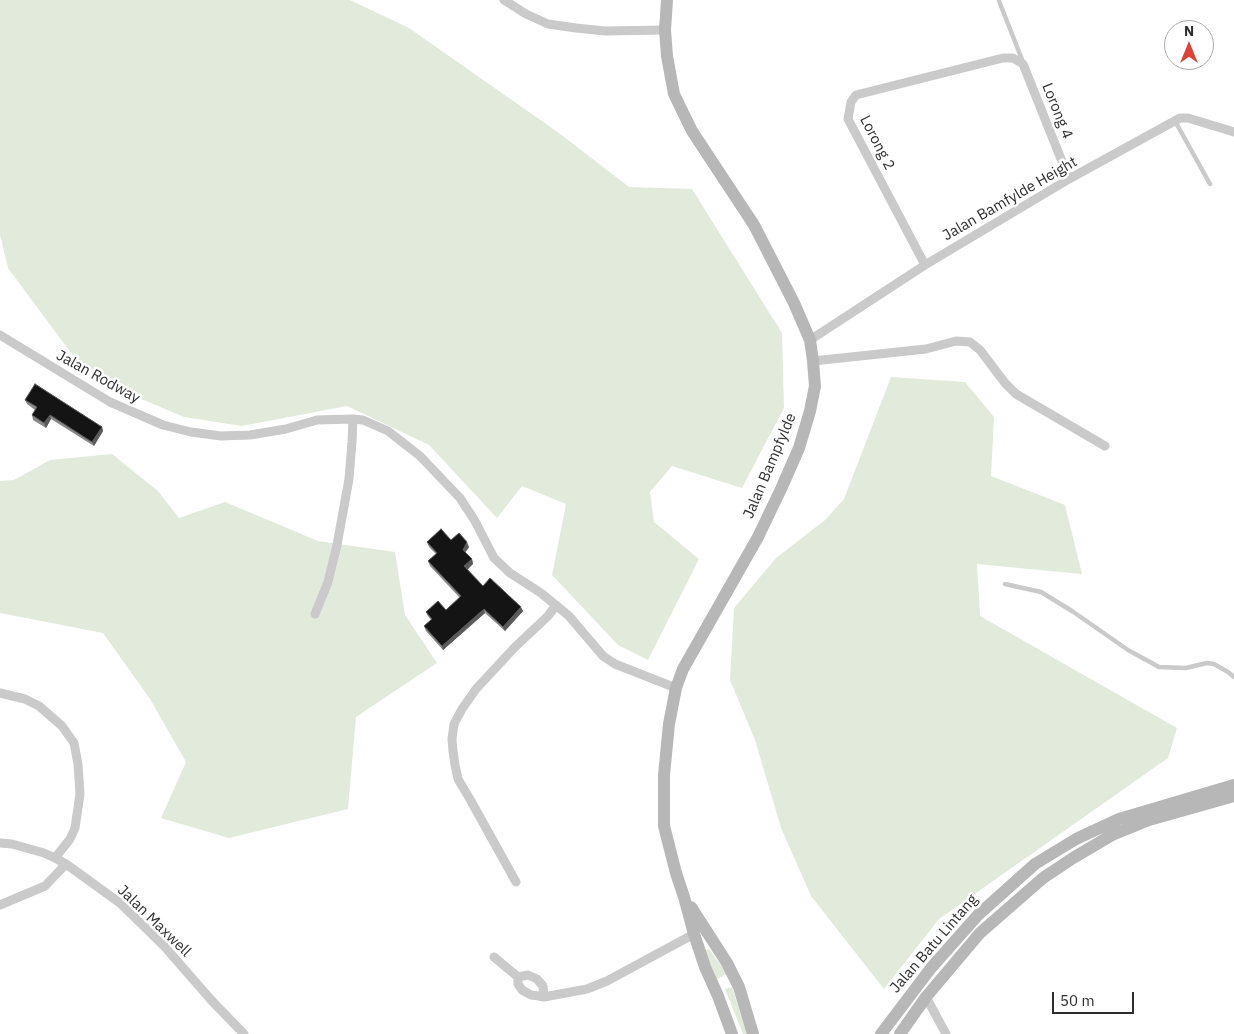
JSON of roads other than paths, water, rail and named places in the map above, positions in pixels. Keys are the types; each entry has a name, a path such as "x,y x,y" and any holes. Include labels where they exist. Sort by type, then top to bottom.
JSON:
{"street":[{"path":"504,0 526,14 548,24 605,31 665,30"},
{"name":"Jalan Bampfylde","path":"667,0 665,30 667,56 674,94 692,131 754,225 794,303 810,340 815,386 799,448 758,537 688,661 676,688 669,724 664,774 664,826 694,934 732,1034"},
{"name":"Lorong 2","path":"925,265 848,119 851,102 856,95 1002,58 1013,58 1023,64"},
{"name":"Lorong 4","path":"1023,64 1069,179"},
{"name":"Jalan Bamfylde Height","path":"810,340 925,265 1069,179 1180,118 1188,118 1234,132"},
{"name":"Jalan Rodway","path":"0,335 110,402 162,425 191,432 221,436 250,435 286,429 317,420 353,419 363,420 388,431 420,456 460,498 475,521 494,558 510,573 541,593 569,616 603,656 615,664 676,688"},
{"path":"813,360 926,349 956,342 970,342 980,350 1005,383 1016,394 1105,446"},
{"path":"315,614 328,582 337,545 349,479 353,419"},
{"path":"516,882 458,779 452,738 454,724 476,689 515,647 548,616 556,605"},
{"path":"0,692 25,699 39,706 62,726 74,744 78,764 80,794 75,828 70,839 55,858"},
{"name":"Jalan Batu Lintang","path":"881,1034 931,968 978,915 1035,864 1076,839 1119,819 1234,785"},
{"name":"Jalan Batu Lintang","path":"900,1034 926,996 980,934 1043,878 1112,835 1149,820 1234,796"},
{"name":"Jalan Maxwell","path":"0,843 12,844 55,858 120,904 164,946 244,1034"},
{"path":"0,905 45,886 66,864"},
{"name":"Jalan Bampfylde","path":"684,897 739,987 753,1034"},
{"path":"518,977 518,984 522,990 531,995 544,996 587,989 607,981 694,934"},
{"path":"494,957 518,977"},
{"path":"518,977 528,975 538,978 543,986 544,996"},
{"path":"718,996 726,984 732,983 739,987"},
{"path":"926,996 946,1034"}],"lane":[{"path":"1000,1 1023,64"},
{"path":"1175,121 1210,184"},
{"path":"1005,584 1042,592 1128,650 1159,667 1186,668 1207,663 1214,664 1234,677"}]}
